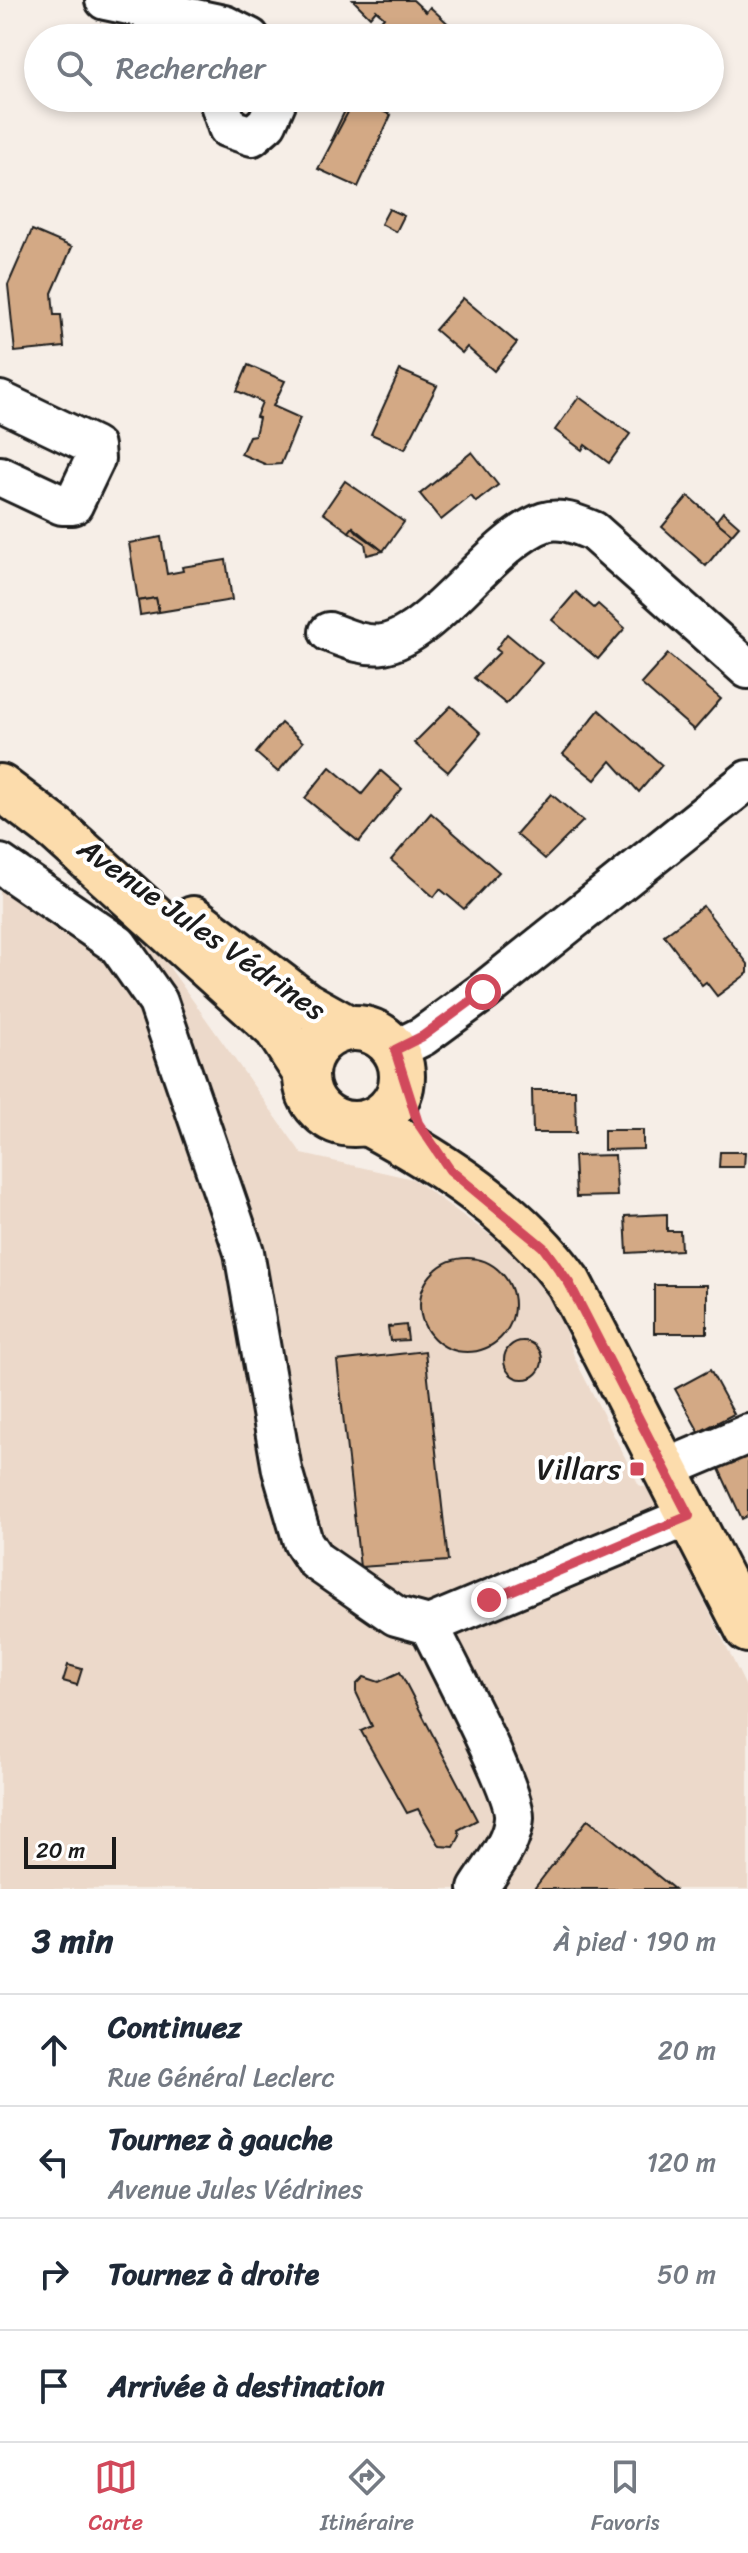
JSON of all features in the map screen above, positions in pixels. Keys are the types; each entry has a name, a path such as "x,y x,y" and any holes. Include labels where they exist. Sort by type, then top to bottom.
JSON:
{"main road":[{"name":"Avenue Jules Védrines","path":"0,787 57,830 277,1029 306,1074"},
{"name":"Avenue Jules Védrines","path":"57,830 133,874 305,1004 348,1028"},
{"path":"399,1066 391,1108 367,1123 352,1125 324,1115 307,1090 309,1058 318,1044 332,1033 348,1028 375,1032 399,1066 418,1123 450,1170"},
{"path":"367,1123 450,1170 543,1247 569,1283 748,1630"}],"street":[{"path":"105,0 179,24"},
{"path":"223,112 228,128 252,136 267,123 272,112"},
{"path":"0,401 94,446 95,459 73,505 62,505 0,476"},
{"path":"329,632 356,641 382,644 409,633 523,535 546,522 571,522 593,531 748,669"},
{"path":"399,1066 423,1036 483,992 748,780"},
{"path":"0,864 118,945 158,1002 244,1252 282,1470 303,1542 315,1560 396,1616 429,1625 689,1516"},
{"path":"665,1469 748,1434"},
{"path":"429,1625 507,1788 515,1817 506,1844 478,1889"}],"shaded area":[{"path":"0,844 157,950 302,1154 413,1179 546,1276 575,1359 639,1485 650,1489 748,1691 748,1889 0,1889"}],"building":[{"path":"353,0 413,0 426,12 430,7 449,24 378,24 384,17 376,10 370,17"},
{"path":"344,112 349,112 335,142 331,140"},
{"path":"348,112 384,112 391,115 358,187 318,169"},
{"path":"389,209 404,216 396,232 381,224"},
{"path":"32,230 72,247 52,293 54,315 61,315 64,347 15,352 8,285"},
{"path":"463,298 517,343 494,371 467,347 462,353 435,330"},
{"path":"248,365 285,381 273,406 300,418 281,464 267,465 241,454 249,436 255,435 259,418 256,417 262,402 237,391"},
{"path":"400,370 437,386 405,449 371,434"},
{"path":"579,397 630,434 609,463 585,445 582,450 555,430"},
{"path":"472,452 498,485 476,502 471,496 441,520 420,494"},
{"path":"345,481 404,522 383,551 353,527 349,532 323,513"},
{"path":"688,496 732,534 706,566 662,527"},
{"path":"723,512 739,526 732,534 716,521"},
{"path":"353,527 383,551 367,555 365,543 349,532"},
{"path":"161,537 167,574 183,571 182,567 226,560 232,600 159,612 156,598 138,601 129,543"},
{"path":"576,592 594,608 598,604 625,628 598,659 552,620"},
{"path":"156,598 159,612 140,615 138,601"},
{"path":"507,634 542,663 506,704 474,678 500,652 496,649"},
{"path":"668,654 721,699 694,730 641,684"},
{"path":"451,706 481,733 448,772 414,743"},
{"path":"599,710 662,765 639,792 611,761 595,780 563,754"},
{"path":"281,723 303,742 278,772 256,753"},
{"path":"330,767 362,794 381,771 402,789 359,842 305,798"},
{"path":"551,794 583,821 545,859 516,834"},
{"path":"431,813 499,872 464,909 440,889 434,897 391,860"},
{"path":"703,906 748,964 748,973 717,996 706,982 702,985 664,935"},
{"path":"532,1090 575,1090 576,1133 533,1133"},
{"path":"604,1130 643,1130 643,1149 604,1150"},
{"path":"720,1152 745,1152 744,1167 719,1167"},
{"path":"615,1155 617,1196 576,1197 574,1156"},
{"path":"667,1214 667,1231 680,1231 681,1250 627,1253 625,1216"},
{"path":"467,1258 485,1262 500,1272 510,1287 514,1305 510,1323 500,1338 485,1348 467,1352 449,1348 434,1338 424,1323 420,1305 424,1287 434,1272 449,1262"},
{"path":"654,1285 707,1285 707,1333 654,1333"},
{"path":"406,1325 408,1340 390,1341 388,1327"},
{"path":"523,1341 536,1347 542,1360 536,1373 523,1379 510,1373 504,1360 510,1347"},
{"path":"425,1351 448,1561 360,1567 337,1361"},
{"path":"710,1370 734,1414 699,1432 675,1389"},
{"path":"748,1442 748,1516 742,1519 714,1458"},
{"path":"68,1665 82,1669 77,1685 63,1681"},
{"path":"400,1672 477,1820 458,1830 460,1836 454,1847 440,1846 418,1809 407,1813 361,1731 372,1726 356,1692 356,1685 364,1677 379,1682"},
{"path":"588,1819 674,1889 534,1889"}],"place":[{"name":"Villars","path":"637,1469"}],"route":[{"path":"483,992 423,1036 395,1050 418,1123 450,1170 543,1247 569,1283 689,1516 489,1600"}]}
